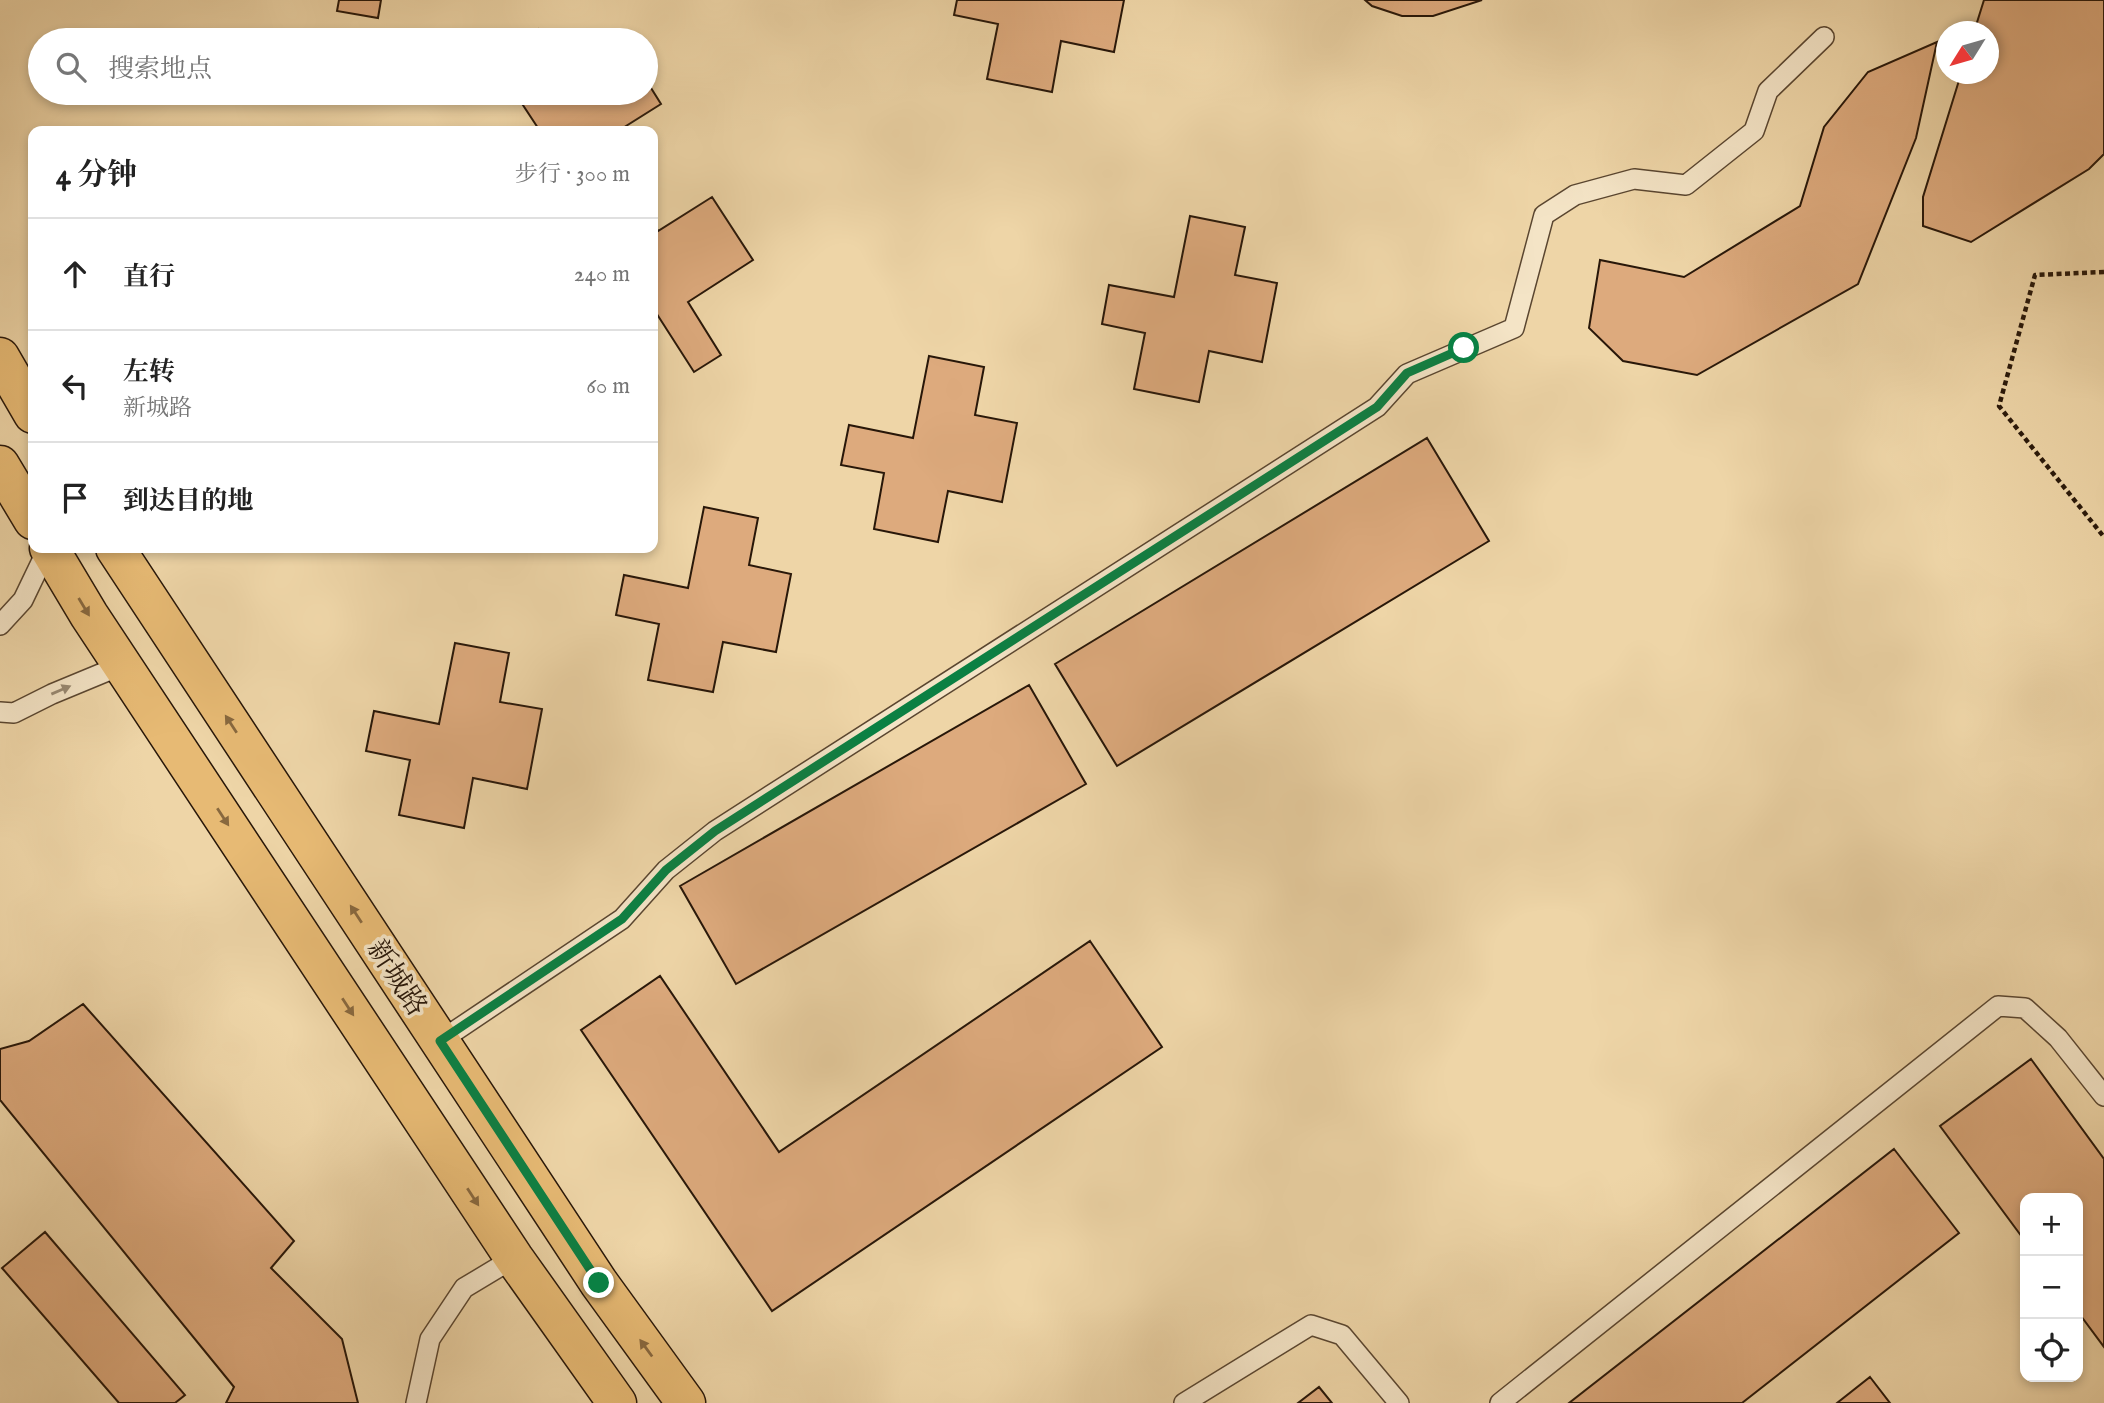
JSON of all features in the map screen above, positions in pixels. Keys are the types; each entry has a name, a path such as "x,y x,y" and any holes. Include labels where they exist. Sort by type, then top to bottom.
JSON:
{"main road":[{"path":"0,357 28,405"},
{"path":"0,465 28,512"},
{"name":"新城路","path":"52,553 89,615 514,1258 617,1403"},
{"name":"新城路","path":"118,553 599,1283 686,1403"}],"lane":[{"path":"440,1041 622,919 666,870 715,831 1377,407 1407,373 1514,328 1544,215 1575,195 1634,179 1686,185 1754,131 1768,91 1825,37"},
{"path":"0,625 23,600 46,553"},
{"path":"0,712 14,713 122,665"},
{"path":"1500,1403 1998,1006 2025,1007 2058,1038 2104,1096"},
{"path":"416,1403 430,1339 464,1288 514,1258"},
{"path":"1184,1403 1311,1325 1342,1335 1399,1403"}],"path":[{"path":"2104,272 2035,275 1999,406 2104,537"}],"building":[{"path":"339,0 381,0 378,18 337,11"},
{"path":"957,0 1124,0 1114,52 1061,41 1052,92 987,79 998,24 954,15"},
{"path":"1365,0 1482,0 1433,16 1402,16 1372,6"},
{"path":"1984,0 2104,0 2104,154 2089,169 1971,242 1923,226 1923,197 1958,84 1999,84 1999,21 1977,21"},
{"path":"1936,42 1916,138 1858,284 1697,375 1623,361 1589,328 1600,260 1684,277 1800,206 1824,127 1868,72"},
{"path":"658,99 661,104 626,126 537,126 523,105 658,105"},
{"path":"712,197 753,260 688,302 721,355 694,372 658,316 658,231"},
{"path":"1190,216 1245,227 1235,275 1277,283 1262,362 1209,351 1199,402 1134,389 1145,333 1102,324 1109,285 1174,297"},
{"path":"929,356 984,367 975,415 1017,423 1002,502 948,491 938,542 874,529 884,473 841,465 849,425 913,438"},
{"path":"1427,438 1489,541 1117,766 1055,664"},
{"path":"704,507 758,518 749,565 791,574 776,652 723,642 713,692 648,680 659,624 616,615 624,575 688,588"},
{"path":"455,643 509,653 500,702 542,709 527,789 473,778 464,828 399,815 410,760 366,751 374,711 439,724"},
{"path":"1029,685 1086,784 736,984 680,886"},
{"path":"1090,941 1162,1047 772,1311 581,1030 660,976 779,1152"},
{"path":"83,1004 294,1241 271,1268 342,1339 358,1403 226,1403 234,1387 0,1100 0,1049 29,1041"},
{"path":"2031,1059 2104,1159 2104,1347 2083,1319 2083,1193 2020,1193 2020,1234 1940,1126"},
{"path":"1894,1149 1959,1233 1742,1403 1569,1403"},
{"path":"45,1232 185,1395 175,1403 119,1403 2,1268"},
{"path":"1870,1377 1890,1403 1837,1403"},
{"path":"1319,1387 1332,1403 1298,1403"}],"route":[{"path":"599,1283 440,1041 622,919 666,870 715,831 1377,407 1407,373 1464,348"}]}
